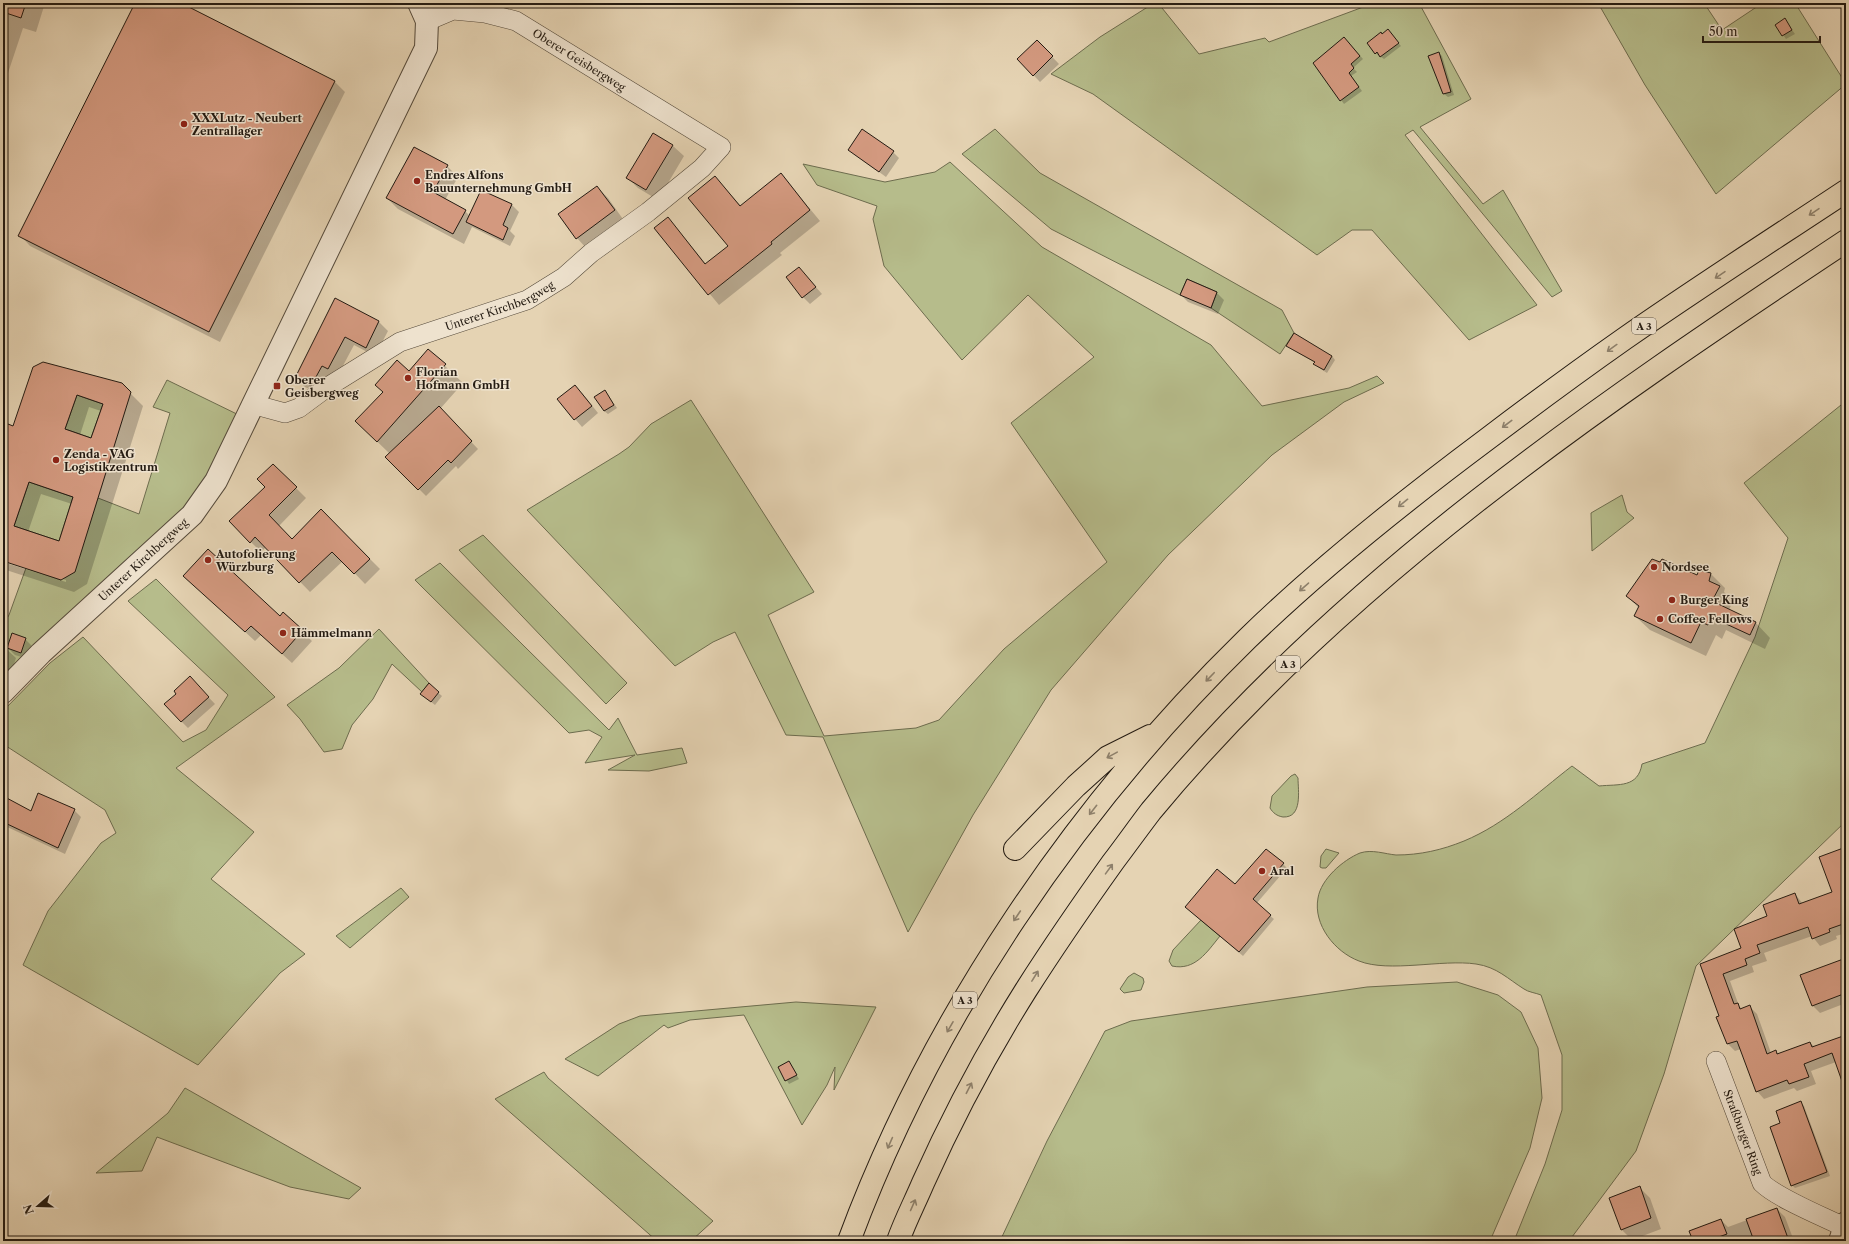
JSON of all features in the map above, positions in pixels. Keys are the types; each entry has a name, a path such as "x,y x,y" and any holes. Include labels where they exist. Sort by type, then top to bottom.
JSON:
{"highway":[{"name":"A 3","path":"849,1241 894,1135 932,1058 977,980 1016,918 1064,849 1117,780 1160,731 1252,634 1358,539 1417,491 1624,339 1846,191"},
{"name":"A 3","path":"898,1241 945,1135 980,1067 1064,929 1150,813 1251,702 1306,646 1436,532 1528,461 1717,328 1846,241"},
{"path":"1015,849 1076,786 1108,757 1160,731"}],"street":[{"name":"Oberer Geisbergweg","path":"423,12 453,10 485,13 516,21 721,147"},
{"name":"Unterer Kirchbergweg","path":"3,692 41,653 192,515 216,481 252,404 426,48 423,12"},
{"name":"Unterer Kirchbergweg","path":"252,404 284,413 299,408 326,388 400,342 527,300 564,277 591,253 648,212 702,168 721,147"},
{"name":"Straßburger Ring","path":"1716,1061 1762,1183 1766,1187 1844,1230"}],"green space":[{"path":"1154,3 1158,3 1199,54 1265,38 1269,42 1374,3 1419,3 1471,99 1420,127 1483,204 1503,190 1562,291 1552,297 1413,130 1405,135 1537,305 1469,340 1372,230 1352,230 1317,255 1093,94 1051,74 1100,37"},
{"path":"1598,3 1704,3 1722,30 1758,6 1757,3 1795,3 1846,84 1716,194 1645,85"},
{"path":"995,129 1040,173 1282,310 1294,333 1280,354 1211,308 1217,292 1187,279 1180,295 1051,229 962,154"},
{"path":"950,162 1042,247 1211,345 1262,406 1349,388 1377,376 1384,383 1344,402 1272,455 1168,555 1051,690 973,815 908,932 823,737 786,735 735,632 713,642 675,666 527,510 619,454 629,447 651,424 691,400 814,592 768,615 824,736 916,728 939,720 1004,649 1107,562 1011,423 1094,357 1028,295 962,360 884,266 873,219 877,206 817,185 803,164 885,182 935,172"},
{"path":"167,380 245,418 216,481 3,692 3,625 9,615 26,568 61,580 98,498 139,514 170,413 153,407"},
{"path":"77,395 103,404 91,438 65,429"},
{"path":"1846,401 1846,821 1696,966 1664,1074 1636,1151 1569,1241 1514,1241 1545,1164 1562,1110 1562,1055 1541,995 1526,990 1490,968 1476,964 1448,963 1385,966 1359,961 1350,957 1334,944 1322,927 1317,908 1320,891 1328,877 1340,865 1360,853 1374,852 1405,855 1422,853 1447,847 1479,834 1507,817 1572,766 1599,786 1626,783 1632,781 1636,777 1640,772 1642,764 1705,743 1755,637 1788,538 1744,483"},
{"path":"29,482 73,497 59,541 14,526"},
{"path":"1622,495 1627,512 1634,518 1592,551 1591,513"},
{"path":"483,535 627,683 606,704 459,550"},
{"path":"440,563 609,730 618,718 637,755 682,748 687,763 649,771 608,770 635,755 585,763 602,737 589,730 569,733 415,580"},
{"path":"156,579 275,697 176,768 254,832 211,879 305,954 280,973 198,1065 23,965 48,911 101,843 116,833 105,810 3,744 3,711 50,663 83,637 183,742 206,730 228,695 128,601"},
{"path":"379,629 429,683 422,692 392,664 373,699 352,725 342,749 324,752 300,719 287,705 339,668"},
{"path":"1295,774 1298,778 1299,796 1297,808 1294,813 1289,816 1279,816 1270,808 1272,796 1291,776"},
{"path":"1326,849 1339,853 1326,868 1322,868 1320,867 1321,856"},
{"path":"401,888 409,897 350,948 336,936"},
{"path":"1201,920 1220,936 1205,954 1194,963 1180,967 1172,966 1169,961 1173,950"},
{"path":"1134,973 1143,978 1144,982 1141,990 1124,993 1120,989 1128,977"},
{"path":"1457,982 1498,995 1521,1012 1538,1048 1542,1098 1530,1148 1490,1241 1000,1241 1047,1141 1105,1031 1131,1021 1367,987"},
{"path":"796,1002 876,1007 834,1090 835,1067 827,1085 802,1125 744,1015 690,1020 668,1028 664,1025 598,1076 565,1059 619,1024 640,1016"},
{"path":"544,1072 548,1078 713,1221 691,1241 657,1241 495,1099"},
{"path":"185,1088 361,1188 349,1199 290,1187 157,1137 142,1171 96,1173 168,1113"}],"building":[{"path":"3,3 26,3 21,18 3,12"},
{"path":"135,3 181,3 335,81 209,332 18,236"},
{"path":"1785,18 1792,30 1782,36 1775,25"},
{"path":"1388,29 1399,43 1380,57 1377,52 1375,54 1367,43 1381,32 1382,34"},
{"path":"1344,37 1360,56 1351,64 1354,68 1349,73 1359,87 1340,101 1313,63"},
{"path":"1037,40 1053,56 1033,76 1017,59"},
{"path":"1439,52 1451,92 1443,94 1428,56"},
{"path":"862,129 894,151 879,172 848,150"},
{"path":"653,133 673,145 646,190 626,178"},
{"name":"Endres Alfons Bauunternehmung GmbH","path":"414,147 448,165 433,192 466,210 453,234 386,198"},
{"path":"781,173 810,210 771,242 772,244 708,295 654,228 668,217 705,264 728,246 688,198 715,176 740,206"},
{"path":"597,186 615,210 576,239 558,214"},
{"path":"481,190 512,204 503,225 508,228 503,240 466,222"},
{"path":"799,267 816,287 802,298 786,277"},
{"path":"1187,279 1217,292 1211,308 1180,295"},
{"path":"335,298 379,321 366,348 345,337 328,369 322,366 311,386 295,378"},
{"path":"1294,333 1332,356 1324,370 1313,364 1315,362 1286,346"},
{"name":"Florian Hofmann GmbH","path":"428,349 446,364 377,442 355,421 383,392 375,385 397,360 409,371"},
{"name":"Zenda - VAG Logistikzentrum","path":"43,362 122,383 131,392 75,572 61,580 3,561 3,422 13,426 33,367","holes":["77,395 103,404 91,438 65,429","29,482 73,497 59,541 14,526"]},
{"path":"575,385 592,406 574,420 557,399"},
{"path":"605,390 614,405 604,411 594,397"},
{"path":"439,406 472,441 451,463 448,460 418,490 385,457"},
{"path":"273,464 297,487 269,515 292,539 321,509 370,559 354,574 332,552 299,583 255,537 250,543 229,521 265,487 257,479"},
{"path":"208,549 280,616 283,612 303,630 282,654 251,626 245,632 183,576"},
{"name":"Burger King","path":"1652,559 1660,562 1662,559 1697,575 1699,570 1711,573 1709,581 1720,586 1712,601 1756,622 1750,635 1711,617 1708,625 1701,622 1691,643 1634,616 1639,606 1626,596"},
{"path":"12,633 26,638 21,653 7,648"},
{"path":"190,676 209,697 181,722 164,704 176,694 174,691"},
{"path":"429,683 439,692 431,702 420,694"},
{"path":"38,793 75,809 58,848 3,822 3,796 31,811"},
{"path":"1846,847 1846,923 1829,929 1830,932 1812,939 1808,927 1757,945 1760,953 1745,959 1747,965 1723,974 1734,1004 1738,1003 1740,1009 1750,1005 1767,1054 1776,1050 1777,1054 1810,1042 1812,1047 1846,1035 1846,1087 1844,1087 1832,1053 1804,1064 1809,1077 1789,1084 1787,1080 1756,1092 1737,1041 1727,1044 1716,1017 1719,1016 1700,964 1741,948 1734,929 1767,916 1763,905 1795,893 1799,904 1832,892 1819,857"},
{"path":"1266,849 1284,863 1253,899 1271,915 1239,952 1185,907 1217,869 1235,884"},
{"path":"1846,958 1846,993 1812,1006 1800,975"},
{"path":"789,1061 797,1075 785,1081 778,1067"},
{"path":"1801,1101 1827,1172 1791,1186 1770,1127 1780,1123 1776,1111"},
{"path":"1640,1186 1651,1218 1621,1230 1609,1198"},
{"path":"1777,1208 1789,1241 1754,1241 1746,1219"},
{"path":"1721,1219 1727,1234 1716,1238 1717,1241 1693,1241 1689,1231"}],"place":[{"name":"XXXLutz - Neubert Zentrallager","path":"184,124"},
{"name":"Endres Alfons Bauunternehmung GmbH","path":"417,181"},
{"name":"Florian Hofmann GmbH","path":"408,378"},
{"name":"Oberer Geisbergweg","path":"277,386"},
{"name":"Zenda - VAG Logistikzentrum","path":"56,460"},
{"name":"Autofolierung Würzburg","path":"208,560"},
{"name":"Nordsee","path":"1654,567"},
{"name":"Burger King","path":"1672,600"},
{"name":"Coffee Fellows","path":"1660,619"},
{"name":"Hämmelmann","path":"283,633"},
{"name":"Aral","path":"1262,871"}]}
